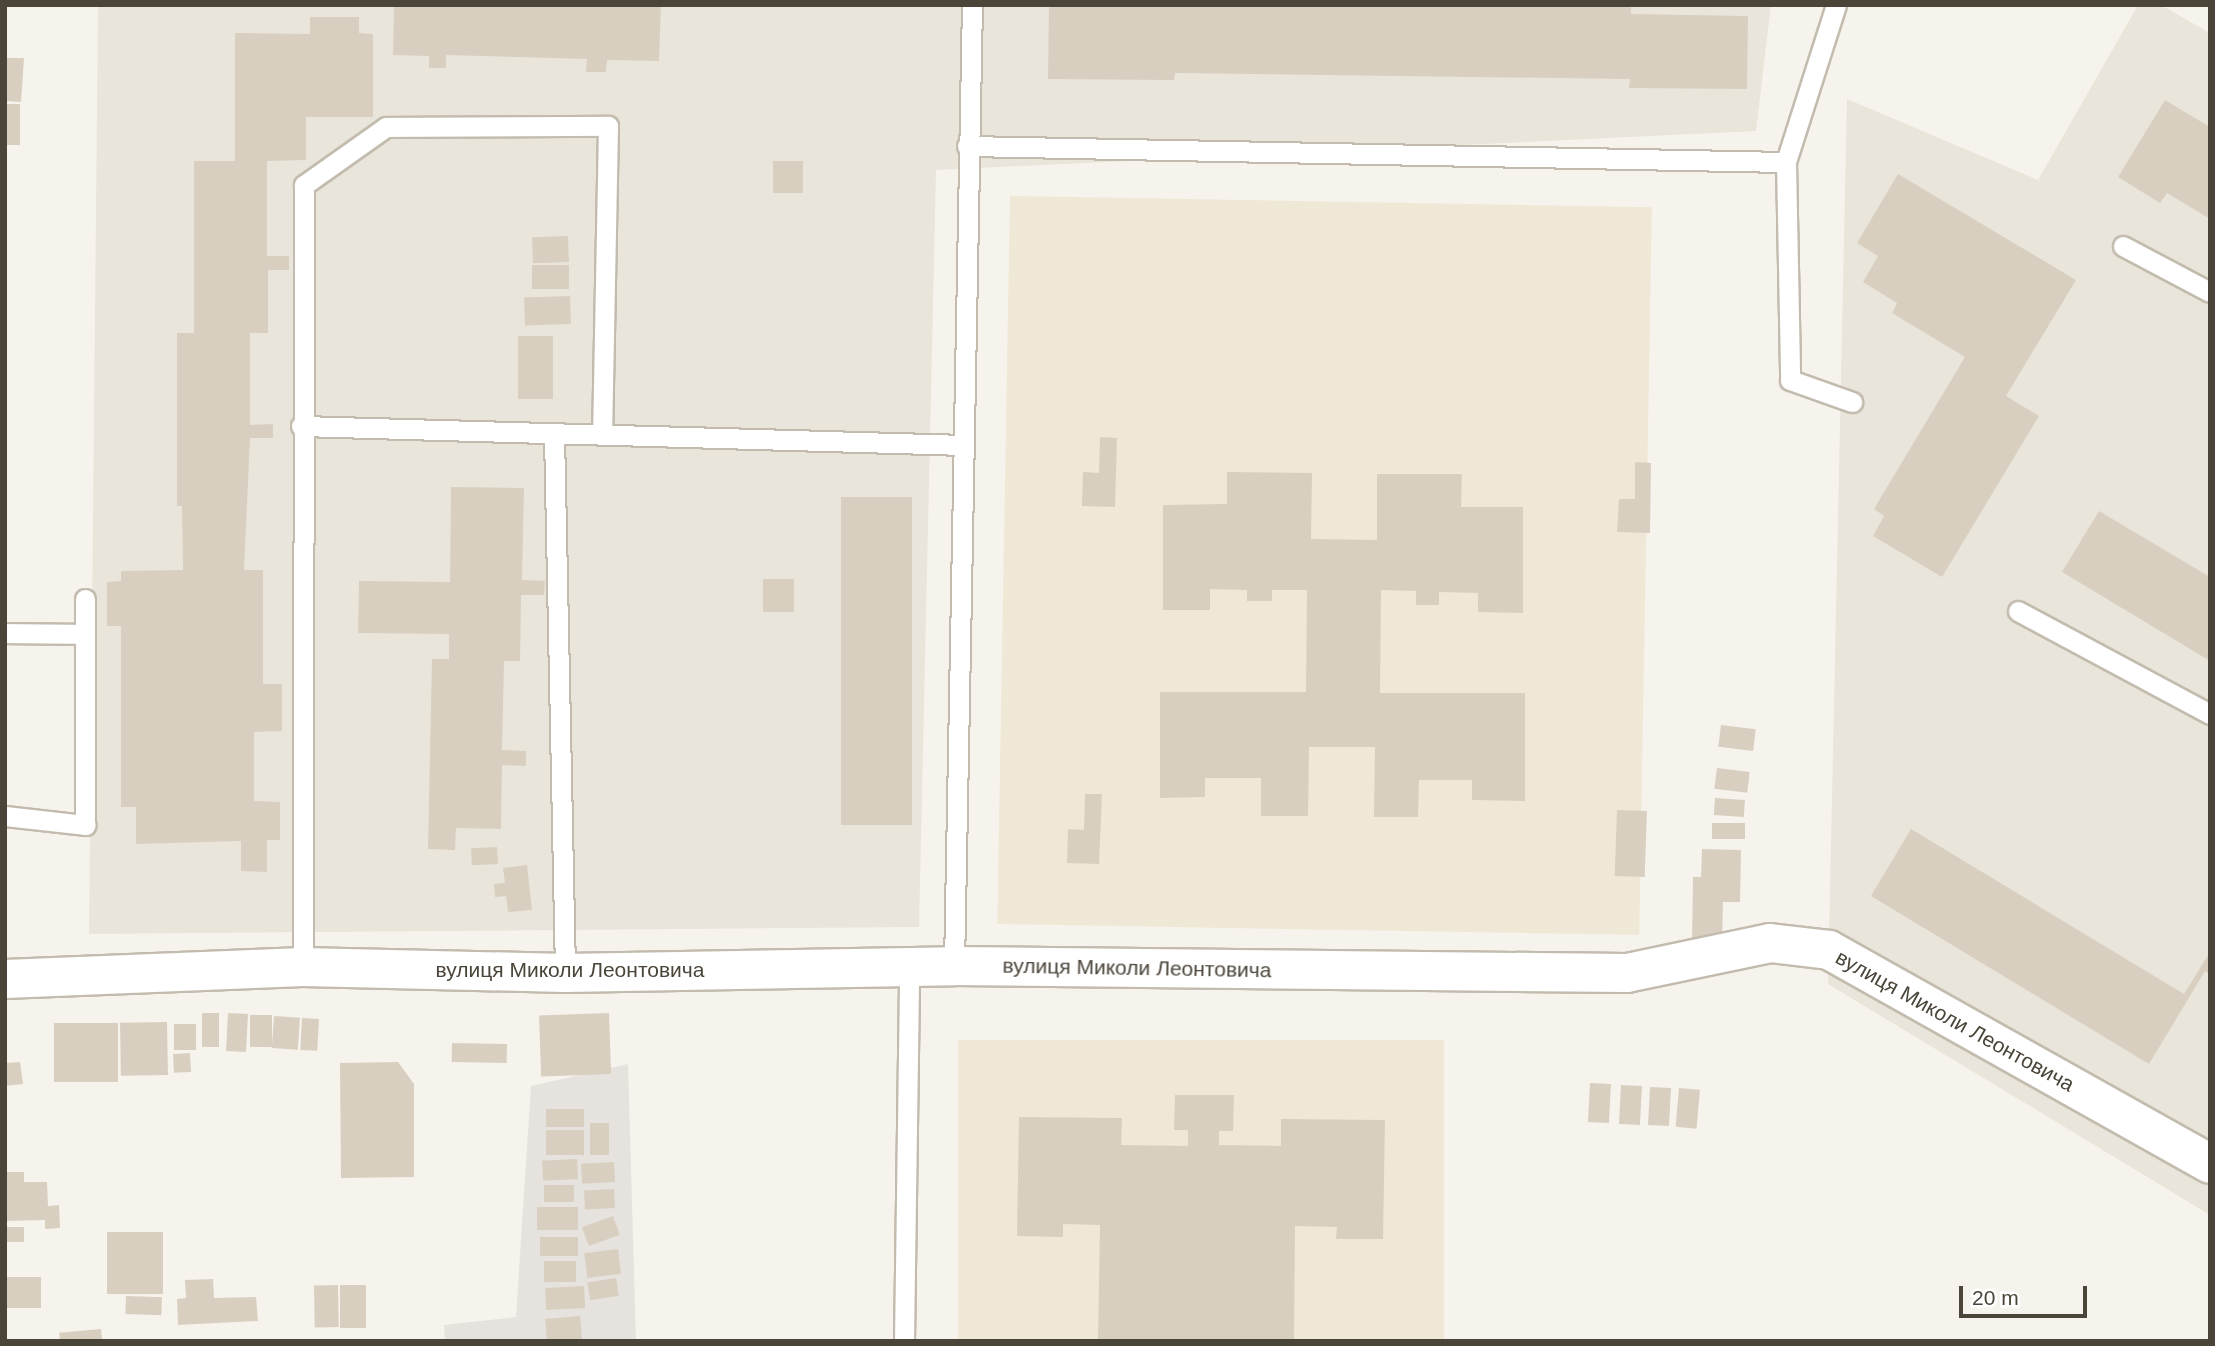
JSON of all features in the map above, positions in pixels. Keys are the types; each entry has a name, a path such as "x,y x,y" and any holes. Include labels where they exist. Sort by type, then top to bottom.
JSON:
{"street":[{"name":"вулиця Миколи Леонтовича","path":"5,979 303,967 565,973 954,966 1627,973 1770,943 1829,950 2210,1164"}],"lane":[{"path":"954,966 967,146 972,5"},
{"path":"1836,5 1786,162 1790,380 1852,402"},
{"path":"303,967 300,426 304,185 386,127 608,126 602,435"},
{"path":"967,146 1786,162"},
{"path":"2123,247 2210,292"},
{"path":"300,426 964,445"},
{"path":"554,433 565,973"},
{"path":"5,816 85,825 85,599"},
{"path":"2018,611 2210,714"},
{"path":"5,633 85,634"},
{"path":"904,1341 909,967"}],"shaded area":[{"path":"98,5 1771,5 1756,131 936,170 919,927 89,934"},
{"path":"2138,5 2161,5 2210,33 2210,1215 1828,984 1847,99 2038,180"},
{"path":"1010,196 1652,207 1639,935 997,924"},
{"path":"958,1040 1444,1040 1444,1341 958,1341"},
{"path":"628,1064 636,1341 445,1341 444,1325 516,1317 531,1086"}],"building":[{"path":"394,5 661,5 659,61 607,60 606,72 586,72 587,59 446,55 446,68 429,68 429,56 393,55"},
{"path":"1631,5 1631,14 1748,16 1747,89 1629,88 1630,79 1175,73 1174,80 1048,79 1049,6"},
{"path":"310,17 359,17 359,33 373,34 373,117 306,117 306,160 267,161 267,256 289,256 289,270 268,270 268,333 250,333 250,425 273,424 273,438 250,438 244,570 263,570 263,684 282,684 282,731 254,732 254,801 280,802 280,840 267,840 267,872 241,871 241,841 136,844 136,807 121,807 121,626 107,626 107,582 121,581 121,571 183,570 182,506 177,506 177,333 194,333 194,161 235,161 235,33 310,34"},
{"path":"5,58 24,58 21,102 5,101"},
{"path":"2165,100 2210,127 2210,219 2167,193 2160,203 2118,177"},
{"path":"5,104 20,104 20,145 5,145"},
{"path":"773,161 803,161 803,193 773,193"},
{"path":"1898,174 2076,280 2006,396 2039,416 1942,577 1873,536 1884,516 1874,509 1965,357 1892,313 1897,303 1863,282 1878,256 1857,243"},
{"path":"568,236 569,262 533,263 532,237"},
{"path":"532,265 569,265 569,289 532,289"},
{"path":"570,296 571,324 525,326 524,298"},
{"path":"518,336 553,336 553,399 518,399"},
{"path":"1100,437 1117,438 1115,507 1082,506 1083,472 1099,473"},
{"path":"1635,462 1651,463 1650,533 1617,532 1619,499 1635,499"},
{"path":"1227,472 1312,473 1311,539 1377,540 1377,474 1462,474 1461,507 1523,507 1523,613 1478,612 1478,593 1439,592 1439,605 1416,605 1416,591 1381,590 1380,693 1525,693 1525,801 1472,800 1472,780 1419,780 1418,817 1374,817 1375,747 1309,747 1308,816 1261,816 1261,778 1205,778 1205,797 1160,798 1160,692 1306,692 1307,590 1272,590 1272,601 1247,601 1247,590 1210,589 1210,610 1163,610 1163,505 1227,504"},
{"path":"451,487 524,488 522,580 545,581 544,595 521,595 520,661 504,661 502,750 526,751 526,766 502,765 501,829 456,828 455,850 428,849 432,659 449,659 449,634 358,633 359,581 450,582"},
{"path":"841,497 912,497 912,825 841,825"},
{"path":"2099,511 2210,577 2210,661 2062,572"},
{"path":"763,579 794,579 794,612 763,612"},
{"path":"1721,725 1756,729 1753,751 1718,747"},
{"path":"1717,768 1750,772 1747,793 1714,789"},
{"path":"1085,794 1102,794 1099,864 1067,863 1068,829 1084,830"},
{"path":"1715,798 1745,800 1744,817 1714,815"},
{"path":"1617,810 1647,811 1645,877 1615,876"},
{"path":"1712,823 1745,823 1745,839 1712,839"},
{"path":"1911,829 2184,994 2210,952 2210,974 2205,971 2149,1064 1871,896"},
{"path":"497,847 498,864 472,865 471,848"},
{"path":"1702,849 1741,850 1740,902 1723,902 1722,944 1692,943 1693,877 1701,877"},
{"path":"527,865 532,910 508,912 506,896 495,897 494,884 505,883 503,868"},
{"path":"202,1013 219,1013 219,1047 202,1047"},
{"path":"228,1013 248,1014 246,1052 226,1051"},
{"path":"609,1013 611,1074 541,1076 539,1015"},
{"path":"250,1015 272,1015 272,1047 250,1047"},
{"path":"274,1016 300,1018 298,1050 272,1048"},
{"path":"302,1018 319,1019 317,1051 300,1050"},
{"path":"167,1022 168,1075 121,1076 120,1023"},
{"path":"54,1023 118,1023 118,1082 54,1082"},
{"path":"174,1024 196,1024 196,1050 174,1050"},
{"path":"452,1043 507,1044 507,1063 452,1062"},
{"path":"190,1053 191,1072 174,1073 173,1054"},
{"path":"20,1062 23,1084 5,1086 5,1063"},
{"path":"398,1062 414,1084 414,1177 341,1178 340,1063"},
{"path":"1590,1083 1611,1084 1609,1123 1588,1122"},
{"path":"1621,1085 1642,1086 1640,1125 1619,1124"},
{"path":"1650,1087 1671,1088 1669,1126 1648,1125"},
{"path":"1679,1088 1700,1090 1697,1129 1676,1127"},
{"path":"1175,1095 1234,1095 1233,1131 1219,1131 1219,1145 1281,1146 1281,1119 1385,1120 1383,1239 1336,1239 1337,1227 1295,1226 1294,1341 1098,1341 1100,1225 1063,1224 1063,1237 1017,1236 1019,1117 1122,1118 1121,1145 1188,1146 1188,1130 1174,1130"},
{"path":"546,1109 584,1109 584,1127 546,1127"},
{"path":"590,1123 609,1123 609,1155 590,1155"},
{"path":"546,1130 584,1130 584,1155 546,1155"},
{"path":"577,1159 578,1179 543,1181 542,1161"},
{"path":"614,1162 615,1182 582,1184 581,1164"},
{"path":"5,1172 24,1172 24,1182 47,1182 48,1206 59,1205 60,1228 45,1229 45,1220 5,1221"},
{"path":"544,1185 574,1185 574,1202 544,1202"},
{"path":"614,1189 615,1208 585,1210 584,1191"},
{"path":"537,1207 578,1207 578,1230 537,1230"},
{"path":"613,1216 620,1235 589,1246 582,1227"},
{"path":"6,1227 24,1227 24,1242 6,1242"},
{"path":"107,1232 163,1232 163,1294 107,1294"},
{"path":"540,1237 578,1237 578,1256 540,1256"},
{"path":"618,1249 621,1274 587,1278 584,1253"},
{"path":"544,1261 576,1261 576,1282 544,1282"},
{"path":"5,1277 41,1277 41,1308 5,1308"},
{"path":"616,1278 619,1296 590,1300 587,1283"},
{"path":"213,1279 214,1298 256,1297 258,1321 178,1325 177,1299 186,1298 185,1280"},
{"path":"314,1285 338,1285 339,1327 315,1327"},
{"path":"340,1285 366,1285 366,1328 340,1328"},
{"path":"584,1286 585,1308 546,1310 545,1288"},
{"path":"126,1296 162,1297 161,1315 125,1314"},
{"path":"580,1316 582,1340 547,1341 545,1319"},
{"path":"101,1329 102,1341 60,1341 59,1333"}]}
